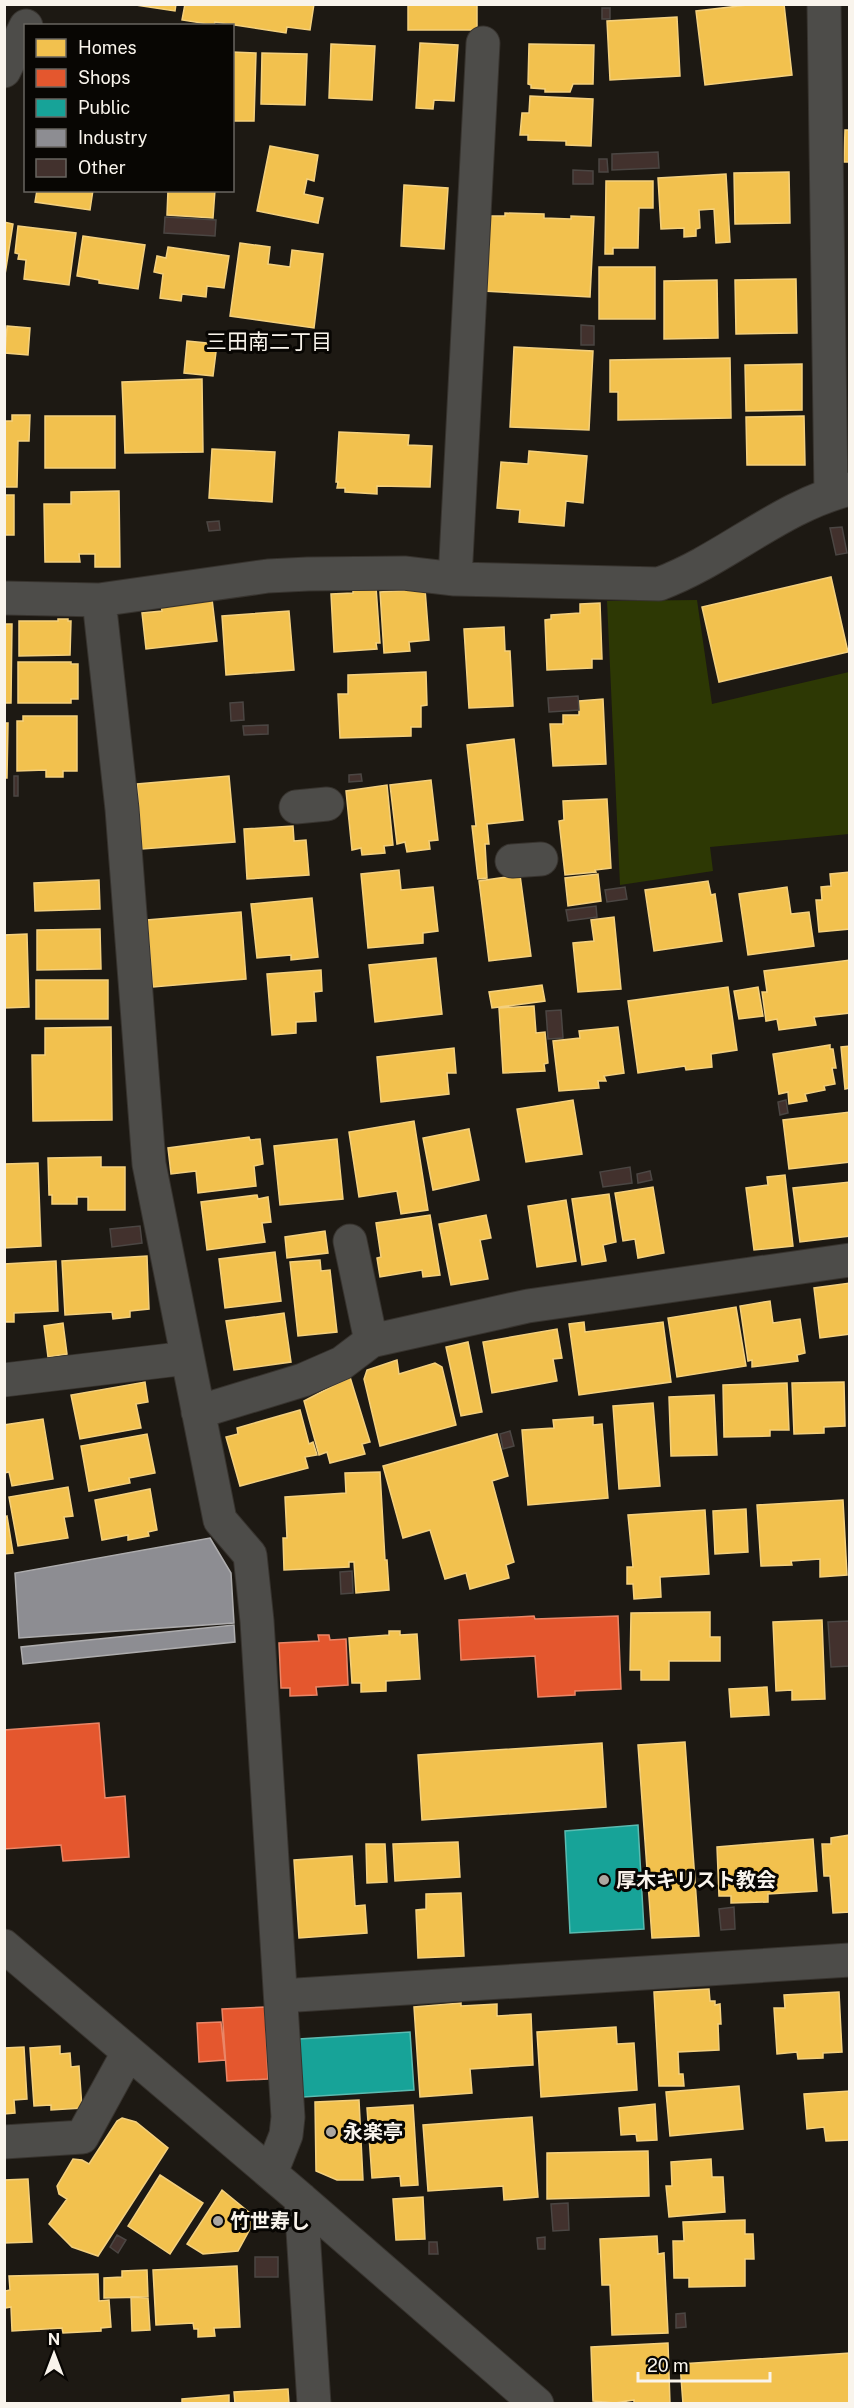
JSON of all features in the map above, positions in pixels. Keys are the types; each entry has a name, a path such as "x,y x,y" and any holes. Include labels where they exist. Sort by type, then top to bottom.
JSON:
{"street":[{"path":"27,24 36,4"},
{"path":"4,598 99,600 268,576 404,573 455,579 659,584 688,573 802,506 840,492 824,4"},
{"path":"4,71 24,30"},
{"path":"455,579 483,43"},
{"path":"99,600 122,810 149,1164 220,1520 250,1555 257,1621 288,2117 286,2135 271,2173"},
{"path":"350,1241 371,1341"},
{"path":"198,1412 303,1380 342,1363 371,1341 528,1306 849,1260"},
{"path":"4,1380 187,1358"},
{"path":"4,1946 537,2403"},
{"path":"281,1996 849,1960"},
{"path":"4,2142 82,2137 128,2053"},
{"path":"301,2199 314,2403"}],"green space":[{"path":"697,600 712,704 849,672 849,834 710,847 713,871 620,885 607,601"}],"building: Homes":[{"path":"129,4 176,4 175,11"},
{"path":"185,4 314,4 310,30 287,27 286,33 234,24 215,22 208,24 182,20"},
{"path":"408,4 477,4 477,30 408,30"},
{"path":"756,4 784,4 792,75 705,85 696,11"},
{"path":"677,17 680,76 610,80 607,21"},
{"path":"420,43 458,45 454,101 434,100 433,109 416,108"},
{"path":"331,44 375,46 372,100 329,98"},
{"path":"529,44 594,45 593,84 573,84 570,92 545,92 545,89 531,88 528,84"},
{"path":"234,52 256,53 254,121 234,121"},
{"path":"262,53 307,54 305,105 261,104"},
{"path":"530,96 593,99 591,146 566,145 566,141 528,140 528,135 520,135 522,113 529,113"},
{"path":"845,130 850,130 850,175 849,162 844,162"},
{"path":"270,146 318,155 314,181 307,179 304,194 323,198 318,223 257,211"},
{"path":"789,172 790,223 735,224 734,173"},
{"path":"726,174 730,242 716,243 714,209 699,210 700,228 696,229 696,236 684,237 684,228 661,229 658,178"},
{"path":"606,181 653,181 653,208 639,208 638,248 613,248 613,254 605,254"},
{"path":"404,185 448,188 444,249 401,246"},
{"path":"37,192 93,192 90,210 35,202"},
{"path":"168,192 215,192 213,218 167,215"},
{"path":"505,213 544,214 544,218 594,217 590,297 483,291 488,216 505,216"},
{"path":"4,222 13,224 4,281"},
{"path":"18,226 76,233 69,285 24,279 26,260 18,259 19,254 15,253"},
{"path":"83,236 145,245 138,289 99,283 99,280 77,276"},
{"path":"240,243 270,247 268,264 290,267 292,250 323,254 314,328 230,316"},
{"path":"168,247 229,256 224,288 207,286 206,297 182,294 181,301 160,298 163,274 154,272 157,256 166,258"},
{"path":"599,267 655,267 655,319 599,319"},
{"path":"796,279 797,333 736,334 735,280"},
{"path":"717,280 718,338 664,339 664,281"},
{"path":"7,326 30,328 28,355 5,353"},
{"path":"187,341 217,344 213,376 184,373"},
{"path":"514,347 593,351 589,430 510,427"},
{"path":"730,358 731,418 618,420 618,392 610,392 610,360"},
{"path":"802,364 802,410 746,411 745,365"},
{"path":"202,379 203,452 125,453 122,382"},
{"path":"12,415 30,415 29,441 18,441 17,487 4,487 4,421 12,421"},
{"path":"45,416 115,416 115,468 45,468"},
{"path":"804,416 805,465 747,465 746,417"},
{"path":"339,432 409,435 408,445 432,446 430,487 377,486 377,494 345,492 345,488 337,488"},
{"path":"212,449 275,452 272,502 209,498"},
{"path":"529,451 587,456 583,503 566,501 564,526 519,522 520,510 497,508 501,462 528,464"},
{"path":"119,491 120,567 95,567 95,554 79,554 80,562 45,562 44,504 71,504 71,492"},
{"path":"4,495 14,495 14,535 4,535"},
{"path":"831,577 848,652 719,682 702,607"},
{"path":"376,587 380,643 376,643 377,649 334,652 331,594 353,593 353,589"},
{"path":"425,589 429,640 409,642 410,651 384,653 380,592"},
{"path":"212,599 217,641 146,649 142,613 162,611 161,605"},
{"path":"600,603 602,659 592,659 592,668 547,670 545,620 551,619 551,615 580,613 580,604"},
{"path":"289,611 294,670 226,675 222,616"},
{"path":"58,619 71,621 70,655 19,656 19,621 58,621"},
{"path":"4,624 12,624 11,703 4,703"},
{"path":"504,627 505,651 510,651 513,706 469,708 464,629"},
{"path":"18,662 78,664 78,699 71,699 71,703 18,703"},
{"path":"426,672 427,705 421,706 421,727 411,727 411,736 340,738 338,694 348,694 348,675"},
{"path":"603,699 606,764 553,766 550,724 563,724 563,715 579,715 579,701"},
{"path":"23,716 77,716 77,771 63,771 63,777 46,777 46,770 17,771 17,721 23,721"},
{"path":"4,723 8,723 7,778 4,778"},
{"path":"514,739 523,820 487,824 489,844 485,844 487,878 478,879 472,826 476,826 467,745"},
{"path":"229,776 235,842 142,849 137,784"},
{"path":"431,780 438,840 429,841 430,849 407,852 405,842 397,844 390,785"},
{"path":"387,785 393,845 384,846 385,853 362,855 361,848 352,850 346,791"},
{"path":"607,799 611,868 565,875 559,821 564,820 563,801"},
{"path":"293,826 294,841 306,840 309,875 247,879 244,829"},
{"path":"399,870 401,890 433,887 438,931 423,933 423,943 368,948 361,874"},
{"path":"850,872 850,929 819,932 816,900 822,900 821,887 831,886 830,874"},
{"path":"598,874 601,901 568,906 565,878"},
{"path":"520,875 531,956 489,961 479,881"},
{"path":"99,880 100,909 35,911 34,883"},
{"path":"708,881 711,895 715,894 722,941 654,951 645,890"},
{"path":"787,887 791,914 809,912 814,946 748,955 739,894"},
{"path":"312,898 318,957 291,960 291,955 257,958 251,904"},
{"path":"241,912 246,979 153,987 147,920"},
{"path":"614,917 621,989 578,992 573,943 594,941 591,920"},
{"path":"100,929 101,969 37,970 37,930"},
{"path":"27,934 29,1007 4,1008 4,935"},
{"path":"436,958 442,1014 375,1022 369,965"},
{"path":"850,960 850,1013 814,1017 816,1025 779,1030 777,1019 766,1021 762,992 767,992 764,971"},
{"path":"321,970 322,991 314,992 316,1021 296,1022 296,1033 272,1035 267,974"},
{"path":"36,980 108,980 108,1019 36,1019"},
{"path":"542,985 545,1001 492,1008 489,992"},
{"path":"728,987 737,1050 711,1054 712,1067 686,1070 685,1066 638,1073 628,1001"},
{"path":"758,987 763,1016 739,1019 734,991"},
{"path":"534,1006 536,1033 545,1032 548,1063 544,1064 545,1071 503,1073 499,1008"},
{"path":"111,1027 112,1120 33,1121 32,1055 45,1055 45,1028"},
{"path":"618,1027 624,1073 604,1076 606,1081 598,1081 599,1088 559,1091 553,1041 580,1038 579,1031"},
{"path":"830,1045 830,1049 833,1049 836,1068 832,1068 835,1084 824,1086 825,1090 805,1094 807,1101 789,1104 788,1092 779,1094 773,1054"},
{"path":"850,1046 850,1088 845,1089 841,1047"},
{"path":"454,1048 456,1073 447,1073 449,1094 381,1102 377,1057"},
{"path":"573,1100 582,1154 526,1162 517,1109"},
{"path":"850,1112 850,1162 789,1169 783,1120"},
{"path":"414,1121 428,1210 401,1214 397,1191 359,1197 349,1132"},
{"path":"469,1129 479,1180 433,1190 423,1138"},
{"path":"249,1137 250,1140 260,1139 263,1164 254,1166 256,1186 198,1193 196,1171 171,1174 168,1148"},
{"path":"337,1139 343,1199 280,1205 274,1146"},
{"path":"101,1157 101,1167 125,1167 125,1210 88,1210 88,1197 77,1197 77,1204 52,1204 52,1195 49,1195 48,1158"},
{"path":"38,1163 41,1246 4,1248 4,1164"},
{"path":"785,1175 793,1246 754,1250 746,1188 768,1185 767,1177"},
{"path":"850,1182 850,1236 800,1242 793,1188"},
{"path":"653,1187 664,1253 638,1258 635,1239 623,1241 615,1193"},
{"path":"609,1194 616,1242 603,1245 606,1261 582,1265 572,1199"},
{"path":"257,1195 258,1199 268,1197 271,1222 262,1223 265,1242 207,1250 201,1202"},
{"path":"566,1200 576,1261 537,1267 528,1206"},
{"path":"430,1215 440,1275 423,1277 422,1270 380,1277 377,1258 381,1257 376,1223"},
{"path":"486,1215 491,1238 480,1240 488,1279 451,1285 439,1224"},
{"path":"325,1231 328,1253 287,1258 285,1237"},
{"path":"275,1252 281,1301 225,1308 219,1259"},
{"path":"147,1256 149,1309 130,1311 130,1317 113,1319 112,1312 65,1315 62,1261"},
{"path":"320,1260 321,1271 330,1270 337,1332 298,1336 290,1262"},
{"path":"56,1261 58,1311 14,1313 14,1322 4,1322 4,1264"},
{"path":"850,1283 850,1334 820,1338 814,1288"},
{"path":"770,1301 773,1323 800,1319 805,1353 797,1355 798,1361 752,1367 752,1360 748,1361 740,1306"},
{"path":"736,1307 746,1366 677,1377 668,1318"},
{"path":"284,1313 291,1362 234,1370 226,1321"},
{"path":"584,1322 585,1332 663,1322 671,1382 579,1395 569,1324"},
{"path":"63,1323 67,1354 48,1357 44,1326"},
{"path":"557,1329 562,1358 553,1359 557,1381 492,1393 483,1342"},
{"path":"468,1342 482,1412 461,1416 446,1347"},
{"path":"397,1360 399,1374 435,1363 442,1367 456,1425 380,1446 364,1379 367,1370"},
{"path":"350,1377 370,1442 362,1444 365,1454 330,1463 327,1452 319,1455 304,1401"},
{"path":"145,1382 148,1402 136,1404 141,1428 80,1439 71,1395"},
{"path":"844,1382 845,1426 824,1427 824,1433 794,1434 792,1383"},
{"path":"787,1383 789,1430 770,1430 770,1436 724,1437 723,1385"},
{"path":"714,1395 717,1455 671,1456 669,1397"},
{"path":"653,1403 660,1486 619,1489 613,1406"},
{"path":"300,1410 309,1444 313,1442 317,1455 305,1457 308,1468 240,1486 226,1437 238,1434 237,1428"},
{"path":"593,1417 593,1425 602,1424 608,1498 528,1505 522,1430 554,1428 553,1420"},
{"path":"43,1419 53,1479 12,1486 9,1472 4,1473 4,1425"},
{"path":"147,1434 155,1473 129,1478 130,1483 89,1491 81,1446"},
{"path":"497,1434 508,1476 492,1481 514,1562 506,1565 509,1578 470,1589 466,1573 445,1579 430,1530 403,1538 383,1466"},
{"path":"380,1472 389,1590 356,1593 354,1562 349,1562 349,1567 284,1570 283,1538 287,1538 285,1497 346,1493 345,1473"},
{"path":"68,1487 73,1516 64,1517 68,1538 18,1546 9,1497"},
{"path":"150,1489 157,1530 148,1532 149,1536 128,1540 128,1535 102,1540 95,1500"},
{"path":"843,1500 847,1575 820,1577 820,1559 791,1561 792,1565 761,1566 757,1505"},
{"path":"746,1509 748,1552 715,1554 713,1511"},
{"path":"705,1510 709,1574 660,1577 661,1597 634,1599 633,1584 627,1584 627,1567 633,1567 628,1515"},
{"path":"7,1516 13,1553 4,1554 4,1517"},
{"path":"710,1612 710,1637 720,1637 720,1661 669,1661 669,1680 641,1680 641,1670 630,1670 631,1613"},
{"path":"822,1620 825,1699 792,1700 792,1690 776,1691 773,1622"},
{"path":"389,1631 400,1631 400,1635 417,1634 420,1679 386,1681 386,1691 361,1692 361,1683 352,1683 349,1638 389,1635"},
{"path":"767,1687 769,1715 731,1717 729,1689"},
{"path":"685,1742 699,1936 652,1938 638,1745"},
{"path":"602,1743 606,1807 422,1820 418,1755"},
{"path":"850,1835 850,1912 833,1913 830,1876 824,1876 822,1844 831,1844 831,1838"},
{"path":"813,1839 817,1891 768,1894 768,1902 731,1903 731,1896 719,1896 717,1847"},
{"path":"458,1842 460,1877 395,1881 393,1844"},
{"path":"366,1844 385,1844 387,1882 367,1883"},
{"path":"352,1856 355,1906 365,1905 367,1933 299,1938 294,1860"},
{"path":"461,1893 464,1956 418,1958 416,1910 426,1909 426,1894"},
{"path":"709,1989 710,2001 715,2001 715,2005 720,2004 719,2050 678,2052 679,2074 683,2074 684,2086 659,2086 654,1992"},
{"path":"839,1992 842,2052 823,2053 823,2058 798,2059 797,2052 777,2054 774,2008 785,2008 784,1995"},
{"path":"461,2003 461,2006 497,2004 497,2016 531,2014 533,2065 470,2069 472,2093 420,2097 414,2007"},
{"path":"616,2027 617,2044 634,2043 637,2090 541,2097 537,2032"},
{"path":"60,2046 60,2054 70,2053 71,2067 79,2066 82,2108 51,2110 51,2105 34,2106 30,2048"},
{"path":"24,2047 27,2099 14,2100 15,2113 4,2114 4,2048"},
{"path":"739,2086 743,2129 670,2136 666,2092"},
{"path":"850,2091 850,2140 826,2141 824,2127 807,2129 804,2094"},
{"path":"359,2100 363,2180 337,2180 316,2171 315,2102"},
{"path":"655,2104 657,2140 637,2141 636,2134 621,2135 619,2108"},
{"path":"413,2105 418,2185 401,2186 400,2176 372,2178 367,2108"},
{"path":"532,2117 538,2197 504,2200 503,2186 428,2191 423,2125"},
{"path":"122,2118 136,2122 168,2148 98,2256 72,2247 49,2224 67,2199 59,2194 57,2186 73,2159 89,2164 117,2121"},
{"path":"648,2151 649,2196 547,2199 547,2153"},
{"path":"711,2159 712,2177 723,2177 725,2212 669,2217 666,2186 672,2186 671,2162"},
{"path":"160,2175 203,2203 170,2254 128,2226"},
{"path":"28,2179 32,2242 4,2243 4,2180"},
{"path":"222,2190 256,2218 238,2251 203,2254 187,2244"},
{"path":"423,2197 425,2239 396,2240 393,2199"},
{"path":"745,2220 745,2234 753,2234 754,2259 745,2259 745,2286 689,2287 689,2278 674,2278 673,2241 684,2241 683,2222"},
{"path":"657,2236 658,2254 664,2253 668,2333 612,2335 610,2285 602,2285 600,2239"},
{"path":"237,2266 240,2327 214,2328 215,2336 198,2337 198,2329 194,2329 193,2323 156,2325 153,2270"},
{"path":"147,2270 148,2297 104,2298 104,2278 122,2277 122,2271"},
{"path":"98,2274 99,2301 109,2300 111,2327 101,2328 101,2331 63,2333 62,2328 12,2331 11,2307 5,2308 5,2291 10,2290 9,2276"},
{"path":"131,2297 148,2298 150,2330 132,2331"},
{"path":"668,2343 670,2404 634,2404 634,2400 615,2403 593,2401 591,2347"},
{"path":"850,2353 850,2404 683,2404 680,2364"},
{"path":"288,2389 289,2404 235,2404 234,2392"},
{"path":"229,2395 229,2404 182,2404 182,2399"}],"building: Shops":[{"path":"534,1616 535,1619 618,1616 621,1689 575,1691 575,1695 538,1697 535,1656 461,1660 459,1620"},
{"path":"318,1635 329,1635 330,1640 346,1639 348,1685 316,1687 317,1695 290,1696 290,1688 281,1688 279,1643 319,1641"},
{"path":"99,1723 105,1798 125,1796 129,1857 63,1861 61,1845 4,1849 4,1730"},
{"path":"265,2007 268,2079 227,2081 222,2009"},
{"path":"221,2022 225,2060 199,2062 197,2023"}],"building: Public":[{"name":"厚木キリスト教会","path":"638,1825 644,1929 570,1933 565,1831"},
{"path":"410,2032 414,2090 303,2097 299,2039"}],"building: Industry":[{"path":"210,1538 231,1573 234,1623 19,1638 15,1573"},
{"path":"234,1625 235,1642 23,1664 21,1647"}],"building: Other":[{"path":"602,8 610,8 610,19 602,19"},
{"path":"658,152 659,168 612,170 612,154"},
{"path":"599,159 607,159 608,172 599,172"},
{"path":"573,170 593,171 593,184 573,184"},
{"path":"165,217 216,220 215,236 164,233"},
{"path":"581,325 594,326 594,345 581,345"},
{"path":"219,521 220,530 209,531 207,522"},
{"path":"842,527 847,553 836,555 830,528"},
{"path":"578,696 579,710 549,712 548,698"},
{"path":"243,702 244,720 231,721 230,703"},
{"path":"268,725 268,734 244,735 243,726"},
{"path":"361,774 362,781 349,782 349,775"},
{"path":"14,776 18,776 18,796 14,796"},
{"path":"625,887 627,899 607,902 605,890"},
{"path":"596,906 597,917 568,921 566,910"},
{"path":"561,1010 563,1038 548,1039 546,1011"},
{"path":"786,1100 788,1113 780,1115 778,1102"},
{"path":"630,1167 632,1183 603,1187 600,1172"},
{"path":"650,1171 652,1180 638,1183 637,1174"},
{"path":"140,1226 142,1243 112,1247 110,1229"},
{"path":"510,1431 514,1446 503,1449 500,1434"},
{"path":"352,1571 353,1593 341,1594 340,1572"},
{"path":"850,1621 850,1666 831,1667 828,1622"},
{"path":"734,1907 735,1929 721,1930 719,1909"},
{"path":"568,2203 569,2230 553,2231 551,2204"},
{"path":"117,2235 126,2240 118,2253 110,2247"},
{"path":"545,2237 545,2249 538,2249 537,2238"},
{"path":"429,2242 437,2242 438,2254 429,2254"},
{"path":"255,2257 278,2257 278,2277 255,2277"},
{"path":"685,2313 686,2327 676,2328 676,2314"}],"place":[{"name":"厚木キリスト教会","path":"604,1880"},
{"name":"永楽亭","path":"331,2132"},
{"name":"竹世寿し","path":"218,2221"}],"district":[{"name":"三田南二丁目","path":"269,342"}]}
